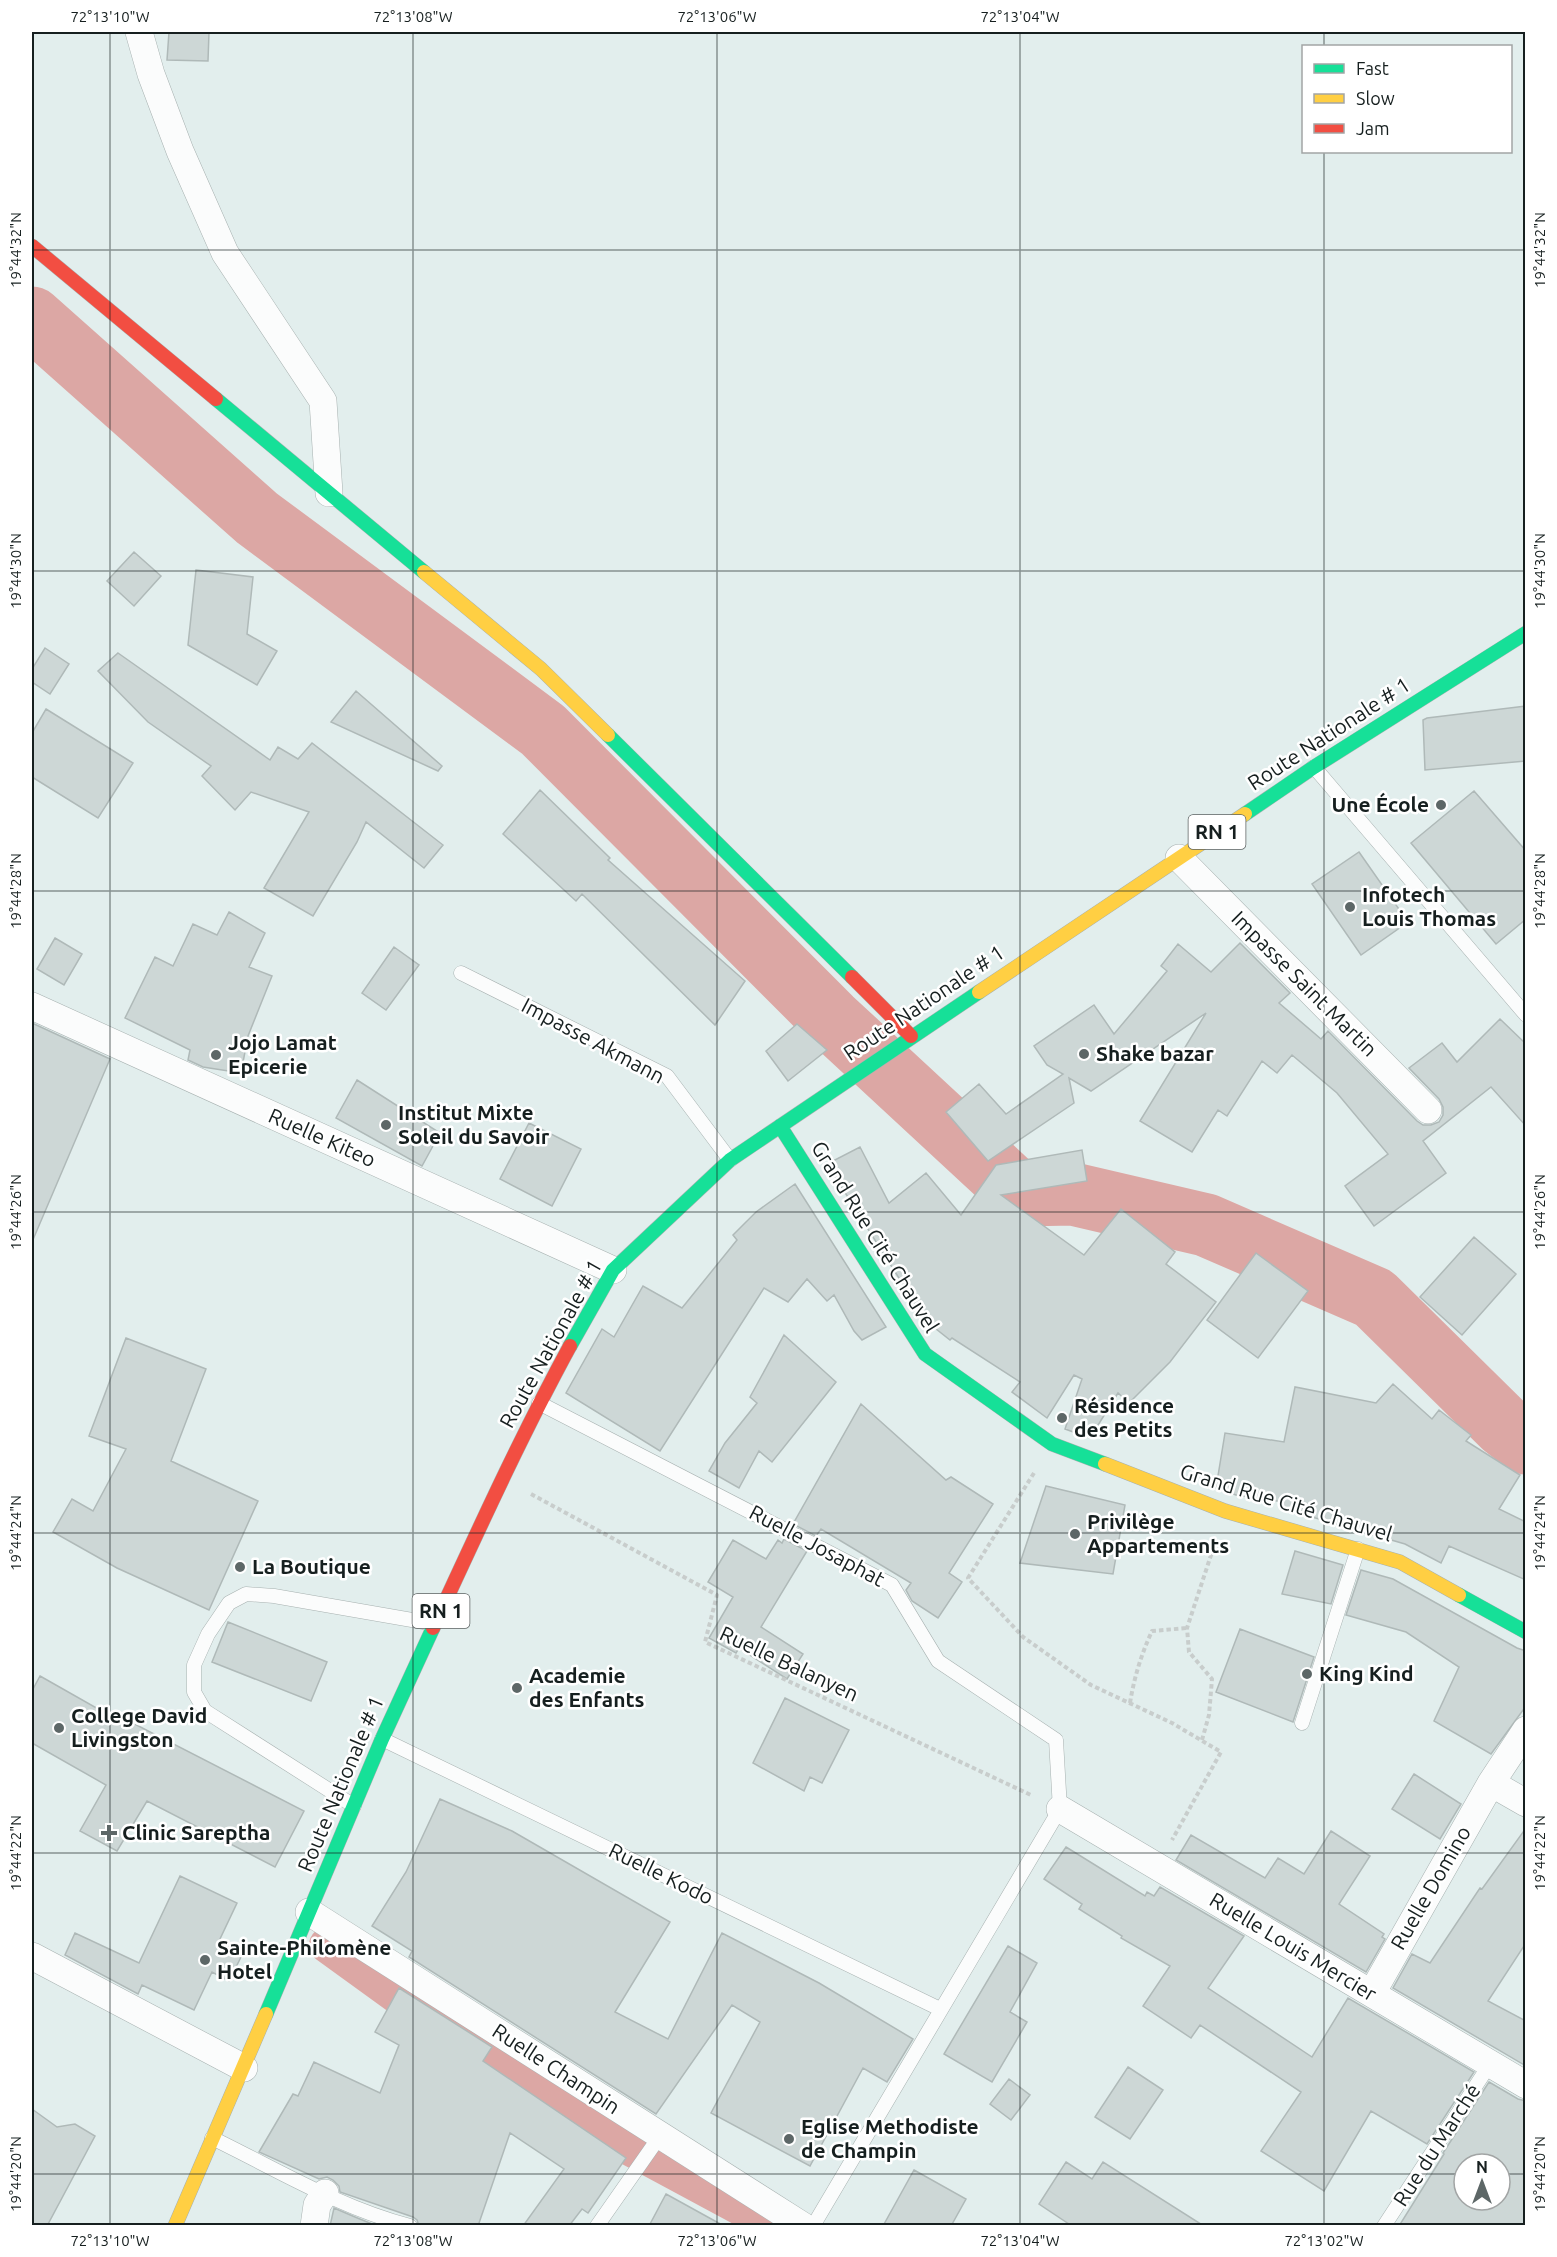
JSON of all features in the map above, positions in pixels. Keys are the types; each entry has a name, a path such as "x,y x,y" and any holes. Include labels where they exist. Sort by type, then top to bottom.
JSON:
{"main road":[{"path":"32,246 541,669 912,1036"},
{"name":"Route Nationale # 1","path":"175,2226 382,1739 502,1478 539,1403 613,1270 730,1160 1314,767 1526,633"},
{"name":"Grand Rue Cité Chauvel","path":"780,1126 925,1354 1052,1444 1225,1511 1400,1562 1526,1632"}],"street":[{"path":"139,32 151,74 180,151 225,253 323,401 329,493"},
{"name":"Impasse Saint Martin","path":"1179,858 1428,1110"},
{"name":"Ruelle Kiteo","path":"32,1006 613,1270"},
{"name":"Ruelle Domino","path":"1372,1993 1491,1783 1526,1730"},
{"path":"1491,1783 1526,1803"},
{"name":"Ruelle Louis Mercier","path":"1060,1809 1526,2085"},
{"name":"Ruelle Champin","path":"309,1912 803,2226"},
{"path":"32,1956 244,2068"},
{"path":"314,2226 317,2205 325,2193"}],"lane":[{"path":"1314,767 1526,1015"},
{"name":"Impasse Akmann","path":"461,973 667,1076 730,1160"},
{"name":"Ruelle Josaphat","path":"539,1403 892,1585 938,1661 1056,1740 1060,1809"},
{"path":"1302,1723 1358,1549"},
{"path":"354,1806 205,1711 194,1692 194,1665 208,1634 230,1603 246,1594 274,1596 435,1624"},
{"name":"Ruelle Kodo","path":"382,1739 940,2009"},
{"path":"813,2226 1060,1809"},
{"name":"Rue du Marché","path":"1384,2226 1490,2064"},
{"path":"597,2226 660,2136"},
{"path":"212,2138 383,2219 410,2226"}],"path":[{"path":"1052,1444 968,1578 1023,1636 1091,1685 1172,1723 1221,1752 1158,1867"},
{"name":"Ruelle Balanyen","path":"502,1478 717,1595 705,1642 1060,1809"},
{"path":"1202,1740 1209,1715 1212,1679 1189,1652 1187,1628 1225,1511"},
{"path":"1130,1704 1134,1676 1152,1631 1187,1628"}],"building":[{"path":"169,32 209,32 208,61 167,60"},
{"path":"134,552 161,576 134,606 107,581"},
{"path":"196,570 253,577 247,634 277,651 257,685 188,645"},
{"path":"45,648 69,664 50,694 32,682 32,669"},
{"path":"118,653 270,760 278,747 298,759 312,743 443,845 424,868 366,822 357,842 313,916 264,888 309,812 251,792 235,810 202,776 211,766 148,722 98,671"},
{"path":"356,691 442,766 438,771 331,722"},
{"path":"1526,706 1526,761 1425,770 1423,720"},
{"path":"46,709 133,763 98,818 32,777 32,733"},
{"path":"540,790 610,858 608,860 745,981 715,1025 582,894 576,901 503,834"},
{"path":"1474,791 1526,851 1526,919 1496,944 1411,843"},
{"path":"1359,852 1408,922 1361,955 1312,884"},
{"path":"229,912 265,933 249,967 272,976 248,1036 241,1073 203,1067 188,1060 190,1050 125,1018 155,957 173,966 193,924 217,935"},
{"path":"55,938 82,954 64,985 37,969"},
{"path":"1240,943 1290,993 1279,1003 1321,1039 1328,1031 1423,1125 1439,1122 1443,1115 1443,1107 1439,1099 1409,1068 1442,1043 1457,1062 1500,1019 1526,1044 1526,1126 1491,1087 1423,1141 1446,1173 1374,1226 1345,1186 1388,1154 1337,1093 1292,1055 1277,1073 1262,1061 1227,1116 1218,1110 1192,1152 1140,1121 1206,1013 1091,1091 1069,1078 1074,1103 988,1161 946,1112 979,1084 1006,1114 1063,1074 1047,1065 1034,1046 1094,1005 1114,1034 1167,971 1161,966 1178,944 1211,972"},
{"path":"394,947 419,965 386,1010 362,993"},
{"path":"32,1023 110,1059 32,1242"},
{"path":"797,1024 827,1050 788,1081 766,1051"},
{"path":"357,1080 440,1133 422,1166 336,1118"},
{"path":"529,1123 581,1149 552,1206 500,1179"},
{"path":"860,1147 889,1203 926,1173 961,1215 996,1165 1082,1150 1087,1181 1001,1195 1084,1255 1121,1209 1175,1252 1166,1264 1216,1302 1170,1362 1129,1403 1118,1393 1090,1438 1065,1429 1082,1379 1074,1375 1047,1418 1012,1392 1020,1382 952,1338 950,1340 926,1321 827,1164"},
{"path":"795,1184 886,1327 862,1340 854,1331 834,1295 827,1301 807,1279 788,1302 764,1288 660,1451 566,1393 602,1329 614,1337 643,1286 682,1308 737,1240 733,1235 756,1212"},
{"path":"1474,1237 1516,1274 1462,1335 1420,1297"},
{"path":"1256,1253 1308,1291 1258,1358 1207,1320"},
{"path":"784,1335 836,1382 772,1462 759,1451 739,1488 709,1471 725,1443 757,1403 750,1397"},
{"path":"126,1338 206,1369 171,1461 258,1501 209,1610 117,1568 53,1532 72,1499 93,1511 126,1449 89,1436"},
{"path":"1393,1384 1432,1419 1439,1410 1471,1435 1466,1441 1520,1475 1499,1509 1526,1522 1526,1580 1449,1546 1441,1563 1405,1544 1281,1508 1284,1502 1236,1495 1216,1488 1225,1433 1284,1442 1295,1387 1376,1403"},
{"path":"861,1404 946,1480 951,1477 993,1504 949,1573 962,1582 938,1618 912,1601 906,1590 911,1583 821,1529 816,1536 793,1524"},
{"name":"Privilège Appartements","path":"1046,1486 1125,1505 1113,1574 1020,1563"},
{"path":"784,1539 807,1551 761,1627 803,1654 787,1679 739,1648 736,1653 709,1638 733,1597 708,1582 733,1540 766,1559 778,1540 782,1543"},
{"path":"1295,1551 1343,1565 1331,1604 1282,1594"},
{"path":"1361,1570 1393,1579 1526,1651 1526,1706 1491,1754 1434,1721 1459,1667 1406,1632 1346,1615"},
{"path":"228,1622 327,1662 311,1701 212,1662"},
{"path":"1240,1629 1314,1657 1293,1722 1216,1692"},
{"path":"40,1676 121,1722 123,1718 304,1811 275,1867 147,1801 117,1851 80,1831 106,1785 32,1743 32,1691"},
{"path":"785,1698 849,1730 822,1783 810,1777 804,1791 753,1763"},
{"path":"1414,1774 1461,1804 1440,1839 1392,1809"},
{"path":"440,1799 512,1831 670,1922 615,2012 668,2039 722,1933 819,1983 913,2039 887,2082 863,2068 810,2166 711,2113 760,2022 732,2005 656,2114 409,1957 412,1951 372,1926 406,1872"},
{"path":"1526,1828 1526,1943 1488,2001 1526,2021 1526,2066 1393,1988 1412,1954 1430,1963 1480,1888 1482,1889"},
{"path":"1331,1831 1370,1856 1339,1904 1384,1934 1382,1937 1385,1939 1366,1972 1176,1860 1191,1835 1265,1878 1278,1858 1304,1874"},
{"path":"1066,1847 1145,1896 1147,1892 1154,1896 1160,1887 1244,1936 1208,1988 1312,2057 1348,1998 1474,2072 1427,2144 1371,2111 1324,2191 1261,2151 1301,2092 1200,2025 1191,2038 1143,2006 1170,1966 1121,1938 1122,1936 1079,1909 1082,1904 1044,1879"},
{"path":"180,1876 237,1903 220,1939 244,1951 229,1981 212,1972 194,2010 142,1985 138,1994 65,1955 75,1933 139,1963"},
{"path":"1008,1946 1037,1963 1010,2012 1027,2022 992,2082 944,2054"},
{"path":"399,1988 492,2047 483,2061 626,2158 588,2213 582,2209 569,2226 523,2226 564,2169 510,2133 478,2226 419,2226 413,2217 340,2192 339,2186 327,2177 319,2179 259,2152 293,2094 298,2096 314,2062 380,2093 399,2045 375,2032"},
{"path":"1128,2067 1163,2090 1130,2139 1095,2117"},
{"path":"1009,2079 1030,2095 1011,2120 990,2104"},
{"path":"1489,2082 1518,2099 1526,2101 1526,2226 1399,2226"},
{"path":"32,2109 57,2127 75,2124 95,2136 47,2226 32,2226"},
{"path":"1066,2162 1092,2179 1103,2162 1204,2226 1072,2226 1039,2204"},
{"path":"914,2170 966,2199 951,2226 883,2226"},
{"path":"666,2194 724,2226 649,2226"},
{"path":"334,2208 355,2217 377,2226 330,2226"}],"waterway":[{"path":"32,318 257,518 543,730 831,1019 1021,1195 1073,1194 1206,1225 1374,1298 1504,1426 1526,1443"},
{"path":"327,1945 425,2016 578,2120 775,2226"}],"traffic: fast":[{"path":"216,399 424,572"},
{"path":"1245,814 1314,767 1526,633"},
{"path":"608,735 852,977"},
{"path":"570,1346 613,1270 730,1160 979,992"},
{"path":"780,1126 925,1354 1052,1444 1105,1464"},
{"path":"1459,1595 1526,1632"},
{"path":"266,2014 382,1739 433,1628"}],"traffic: slow":[{"path":"424,572 541,669 608,735"},
{"path":"979,992 1245,814"},
{"path":"1105,1464 1225,1511 1400,1562 1459,1595"},
{"path":"175,2226 266,2014"}],"traffic: jam":[{"path":"32,246 216,399"},
{"path":"852,977 911,1036"},
{"path":"433,1628 516,1451 570,1346"}],"place":[{"name":"Une École","path":"1441,805"},
{"name":"Infotech Louis Thomas","path":"1350,907"},
{"name":"Shake bazar","path":"1084,1054"},
{"name":"Jojo Lamat Epicerie","path":"216,1055"},
{"name":"Institut Mixte Soleil du Savoir","path":"386,1125"},
{"name":"Résidence des Petits","path":"1062,1418"},
{"name":"Privilège Appartements","path":"1075,1534"},
{"name":"La Boutique","path":"240,1567"},
{"name":"King Kind","path":"1307,1674"},
{"name":"Academie des Enfants","path":"517,1688"},
{"name":"College David Livingston","path":"59,1728"},
{"name":"Clinic Sareptha","path":"109,1833"},
{"name":"Sainte-Philomène Hotel","path":"205,1960"},
{"name":"Eglise Methodiste de Champin","path":"789,2139"}]}
